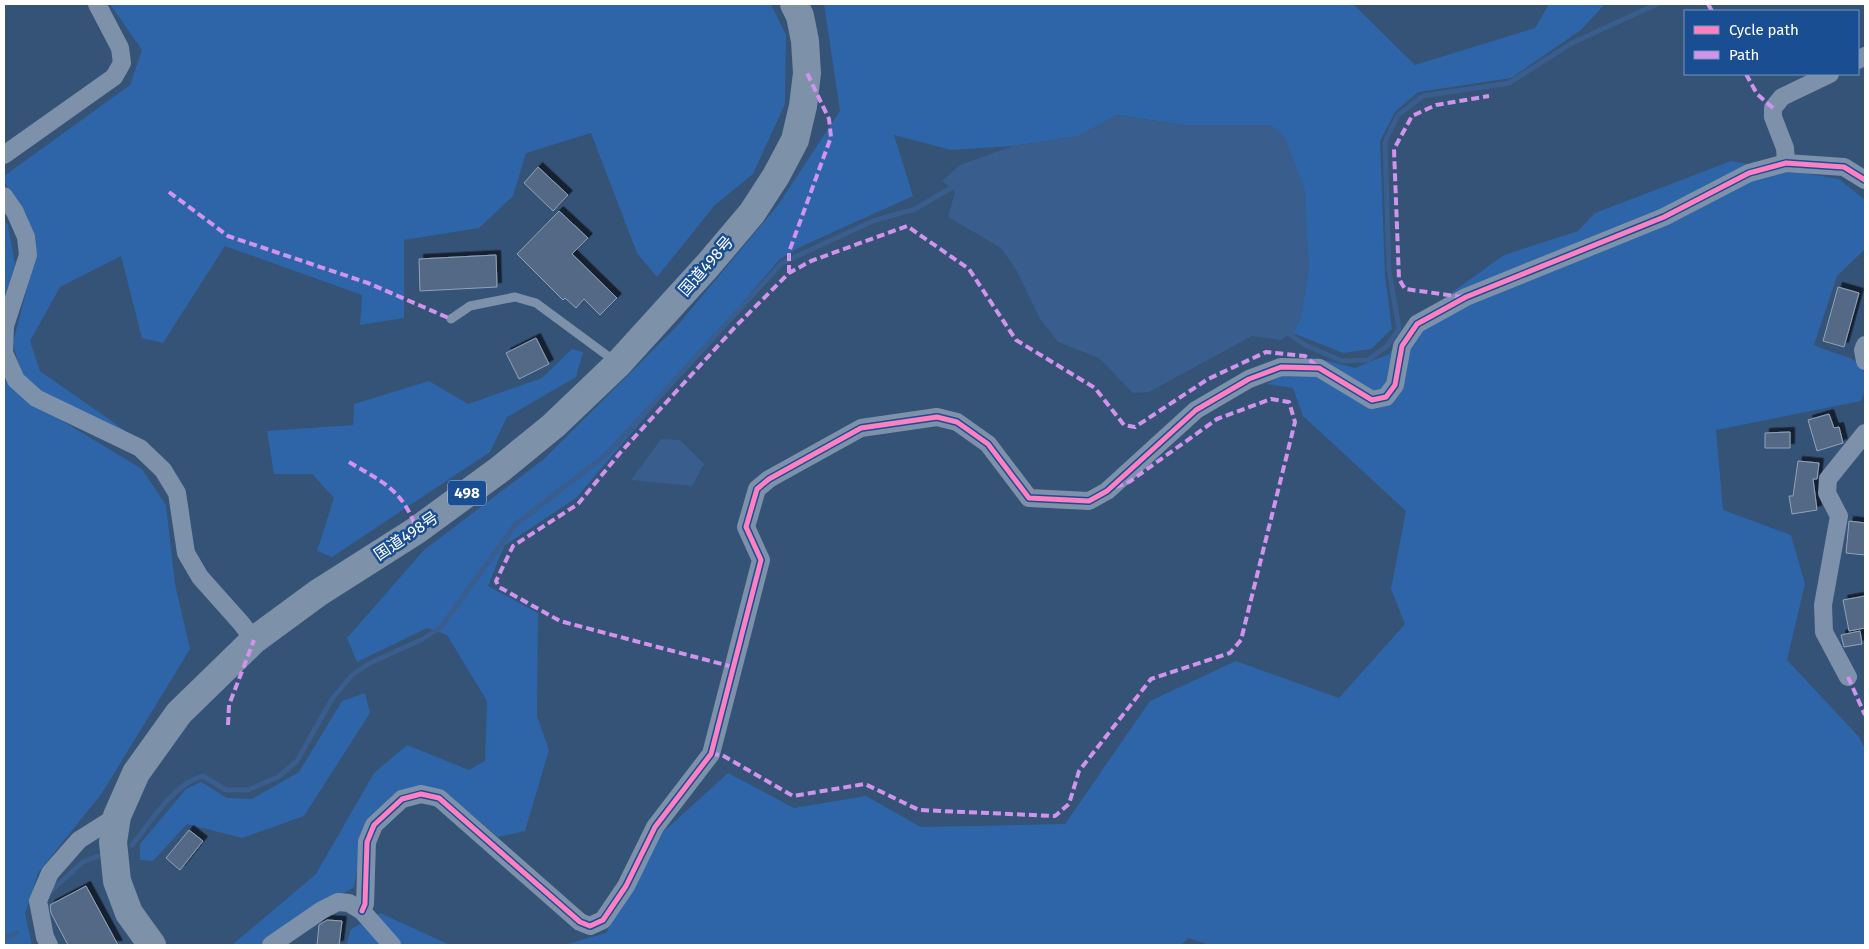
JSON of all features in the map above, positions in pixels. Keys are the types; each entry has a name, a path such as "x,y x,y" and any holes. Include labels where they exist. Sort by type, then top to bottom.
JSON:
{"highway":[{"name":"国道498号","path":"152,945 128,913 116,881 113,842 117,816 136,773 179,713 254,640 318,593 417,530 499,470 553,426 618,364 708,265 752,213 776,176 795,140 803,106 806,73 805,41 800,16 794,4"}],"street":[{"path":"4,155 114,77 122,63 120,48 97,4"},
{"path":"1786,163 1785,148 1773,117 1773,108 1782,97 1828,75"},
{"path":"362,911 365,904 367,842 374,825 402,800 421,794 439,798 580,922 590,926 603,920 626,886 655,826 711,754 761,560 746,527 757,489 769,479 861,428 937,417 957,422 988,444 1029,498 1089,501 1107,491 1196,410 1249,379 1281,367 1319,368 1372,400 1386,397 1396,385 1402,346 1417,324 1466,297 1664,217 1749,173 1786,163 1844,167 1865,180"},
{"path":"4,196 15,212 26,238 28,255 5,326 4,353 16,380 36,398 140,448 163,470 177,493 186,553 200,577 254,640"},
{"path":"1865,345 1863,350 1865,361"},
{"path":"1848,677 1824,632 1823,605 1839,516 1827,494 1828,479 1865,433"},
{"path":"49,945 45,938 38,901 50,873 79,840 117,816"},
{"path":"271,945 322,910 338,902 349,903 362,911 392,945"}],"lane":[{"path":"451,319 470,306 515,297 536,303 618,364"}],"shaded area":[{"path":"110,4 771,4 786,35 785,104 753,174 715,205 657,277 637,253 591,133 526,153 513,196 479,228 404,240 404,318 360,325 362,295 225,246 163,343 142,338 121,256 60,287 30,341 40,371 137,439 37,391 21,375 13,343 34,260 27,215 4,182 4,176 130,85 142,50"},
{"path":"824,4 1353,4 1415,65 1535,28 1549,4 1605,4 1581,30 1511,78 1418,92 1395,112 1380,141 1385,275 1392,329 1371,349 1343,353 1293,333 1301,318 1271,125 1184,125 1117,115 1079,136 1013,146 951,150 894,135 913,196 798,248 779,260 576,498 504,546 488,586 538,613 537,716 549,750 525,831 498,837 441,789 410,788 366,820 354,887 260,945 232,945 316,874 374,773 407,745 469,770 485,761 487,701 447,635 427,628 357,662 347,638 424,550 544,459 677,326 778,205 840,111"},
{"path":"1116,115 1184,125 1271,125 1285,137 1305,191 1309,271 1301,318 1293,333 1280,340 1252,336 1149,392 1133,393 1099,358 1058,342 1040,319 1017,271 1001,248 948,217 955,192 942,181 960,165 1013,146 1079,136"},
{"path":"1731,161 1839,179 1865,200 1865,249 1837,276 1814,345 1840,354 1859,365 1865,380 1861,401 1716,430 1723,510 1791,535 1805,584 1787,660 1859,737 1865,749 1865,945 1210,945 1188,938 1181,945 564,945 606,933 662,833 728,773 794,808 866,796 921,827 1065,824 1150,701 1236,661 1339,698 1405,624 1391,589 1406,511 1303,416 1293,388 1266,384 1317,358 1355,368 1389,354 1408,324 1504,255 1578,231 1595,213"},
{"path":"4,220 8,225 15,264 4,301"},
{"path":"572,349 583,352 576,377 507,417 490,452 332,557 317,551 334,498 312,474 274,474 267,431 353,425 354,404 429,381 468,404 542,378"},
{"path":"4,372 23,397 142,469 166,505 175,584 190,649 102,793 38,873 25,914 32,945 4,945"},
{"path":"661,439 680,440 704,464 692,486 631,480"},
{"path":"365,693 370,713 304,816 242,838 187,824 153,861 140,860 140,844 186,789 201,782 227,798 252,799 299,772 342,701"},
{"path":"380,913 450,945 346,945 351,929"}],"building":[{"path":"538,167 568,195 553,211 524,183"},
{"path":"559,211 588,238 572,254 617,298 600,315 584,299 576,308 565,298 563,300 517,254"},
{"path":"496,255 497,287 420,291 419,259"},
{"path":"1838,287 1859,293 1844,347 1823,341"},
{"path":"536,338 549,364 519,379 506,353"},
{"path":"1829,414 1834,428 1839,427 1843,443 1817,451 1808,420"},
{"path":"1790,432 1790,448 1765,448 1765,433"},
{"path":"1798,461 1819,463 1817,479 1813,479 1817,510 1792,514 1789,496 1793,496"},
{"path":"1849,521 1865,523 1865,555 1846,553"},
{"path":"1865,596 1865,628 1849,631 1843,600"},
{"path":"1860,631 1862,644 1844,647 1841,635"},
{"path":"189,830 203,841 180,870 166,858"},
{"path":"86,886 118,945 68,945 51,913 50,905"},
{"path":"327,920 342,921 339,945 317,945 319,925"}],"waterway":[{"path":"1285,331 1305,345 1342,361 1368,360 1387,346 1399,329 1389,270 1385,142 1398,115 1423,96 1509,83 1572,43 1657,4"},
{"path":"132,845 163,805 192,780 203,776 226,790 248,790 278,777 297,761 332,699 352,675 370,663 423,639 441,627 515,525 607,454 782,263 873,221 915,209 956,185"},
{"path":"53,889 83,862 98,856"},
{"path":"4,938 17,933"}],"marked path":[{"path":"1708,4 1711,10"},
{"path":"789,273 789,252 831,137 829,119 807,73"},
{"path":"1747,75 1757,94 1773,108"},
{"path":"1463,297 1405,289 1399,279 1394,149 1412,116 1436,105 1489,96"},
{"path":"169,192 228,236 368,283 451,319"},
{"path":"733,667 560,621 499,587 496,581 513,546 578,504 620,453 737,325 789,273 811,261 907,226 969,269 1016,340 1095,388 1124,425 1135,427 1208,379 1266,352 1305,356 1319,368"},
{"path":"711,754 722,755 793,796 865,784 919,810 1055,816 1069,804 1079,771 1151,679 1230,653 1241,640 1295,422 1289,402 1271,399 1217,419 1129,482 1116,487"},
{"path":"349,462 390,488 405,505 417,530"},
{"path":"228,725 229,705 254,640"},
{"path":"1848,677 1865,715"}],"cycle path":[{"path":"362,911 365,904 367,842 374,825 402,799 421,794 439,798 580,922 590,926 603,920 626,886 655,827 711,754 761,560 746,527 757,489 769,479 861,428 937,417 957,422 988,444 1029,498 1089,501 1107,491 1196,410 1249,379 1281,367 1319,368 1372,400 1386,397 1395,385 1402,346 1417,324 1466,297 1664,217 1749,173 1786,163 1844,167 1865,180"}]}
